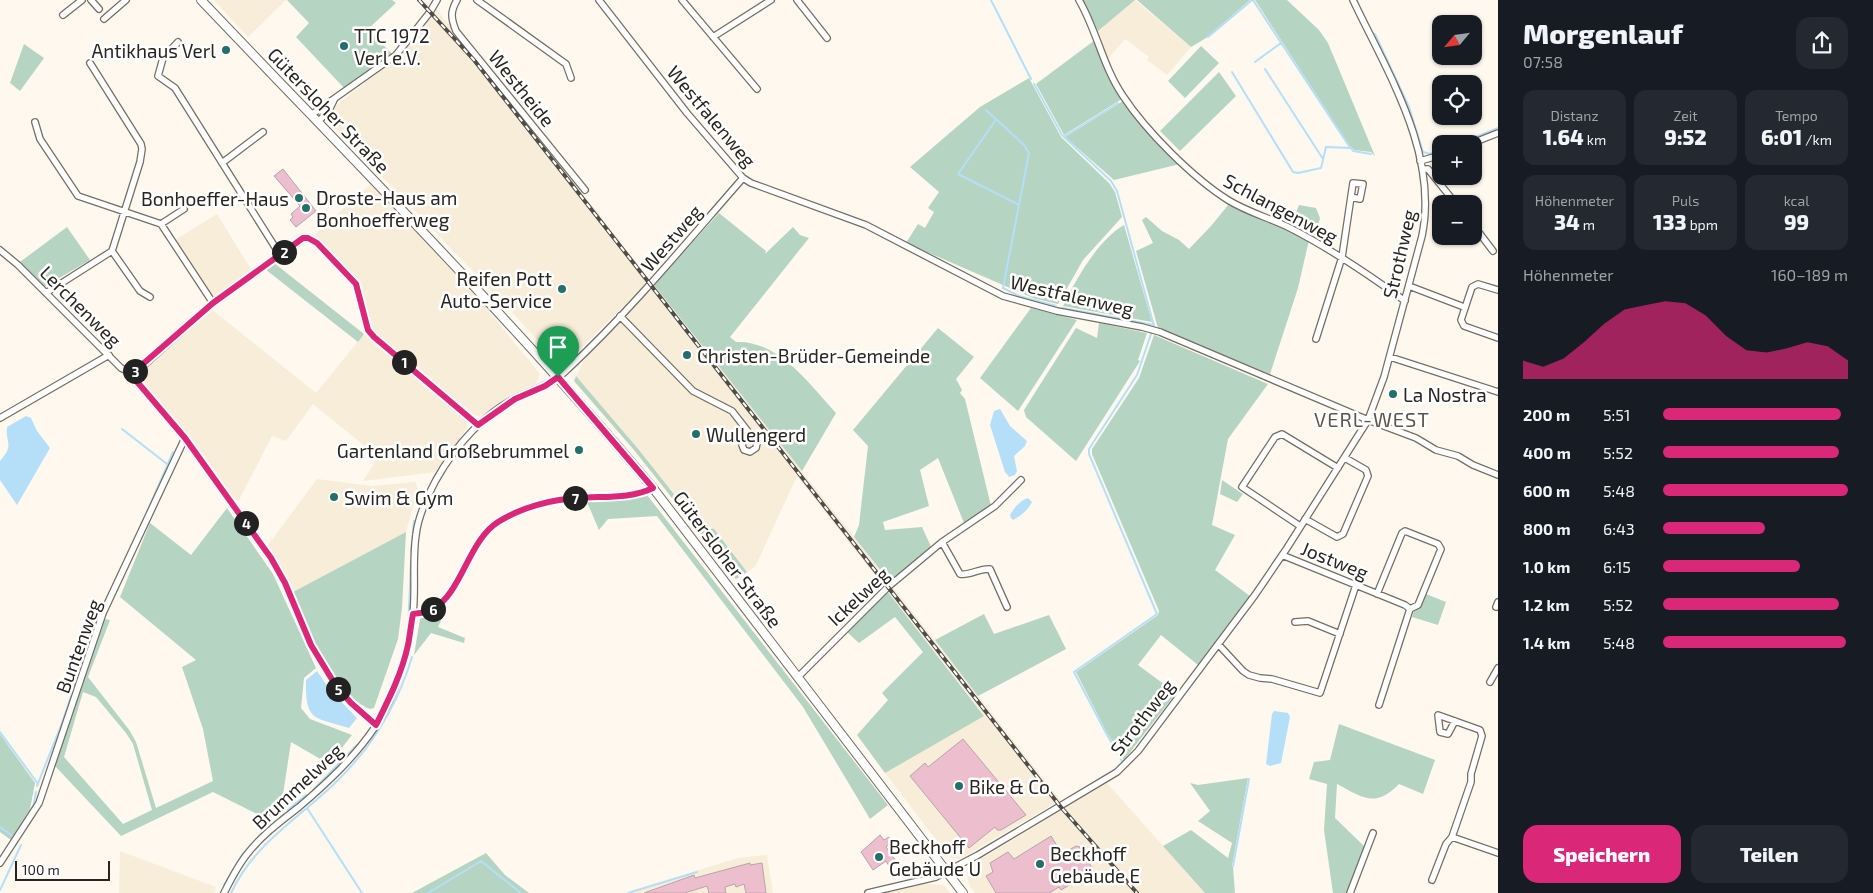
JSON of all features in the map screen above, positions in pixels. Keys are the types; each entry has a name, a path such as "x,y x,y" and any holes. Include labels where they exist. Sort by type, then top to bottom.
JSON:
{"main road":[{"name":"Gütersloher Straße","path":"201,0 458,269 558,377 653,488 963,893"}],"street":[{"path":"63,15 82,0"},
{"path":"91,0 99,10"},
{"path":"104,19 126,0"},
{"path":"311,115 396,55 430,12 437,0"},
{"name":"Westheide","path":"457,0 452,9 451,17 456,31 585,190"},
{"path":"477,0 566,64 571,78"},
{"name":"Westfalenweg","path":"599,0 687,113 743,178 866,225 1003,296 1048,309 1160,332 1368,420 1416,438 1436,450 1458,456 1473,465 1498,475"},
{"path":"682,0 757,89"},
{"path":"713,37 771,0"},
{"path":"797,0 827,38"},
{"name":"Schlangenweg","path":"1080,0 1119,89 1136,113 1173,154 1199,179 1229,201 1277,222 1342,257 1405,301"},
{"name":"Strothweg","path":"868,893 936,877 978,855 1117,772 1138,751 1282,555 1368,420 1390,356 1409,286 1426,216 1426,196 1422,169 1405,110 1353,0"},
{"path":"178,42 163,58 158,76 175,88 280,255"},
{"path":"46,293 112,251 140,162 141,144 90,63"},
{"path":"318,122 329,110 334,100"},
{"path":"35,122 40,139 78,196 161,224 213,303"},
{"path":"222,163 263,132"},
{"path":"1482,139 1498,133"},
{"path":"1420,161 1432,158"},
{"path":"1422,169 1428,169 1449,195"},
{"name":"Westweg","path":"558,377 620,316 743,178"},
{"path":"1316,339 1342,257 1351,197"},
{"path":"161,224 184,209"},
{"path":"1482,237 1493,251"},
{"path":"134,374 213,303 303,238 308,238 317,243 356,284 368,330 374,337 478,425"},
{"name":"Lerchenweg","path":"0,250 121,368 134,374 134,380 185,438 275,564 311,645 330,678 351,703 376,725"},
{"path":"112,251 140,291 150,297"},
{"path":"1498,290 1478,284 1472,287 1464,306 1461,320 1464,326 1498,338"},
{"path":"1409,286 1464,306"},
{"path":"620,316 693,391 732,411 747,432"},
{"path":"0,418 109,355"},
{"path":"1390,356 1498,392"},
{"name":"Brummelweg","path":"224,893 248,853 263,836 337,774 376,725 390,699 408,644 413,614 416,533 426,500 448,462 478,425 515,399 545,386 558,377"},
{"path":"1300,526 1242,487 1275,438 1282,434 1287,435 1338,468"},
{"name":"Buntenweg","path":"0,863 40,803 104,613 185,438"},
{"path":"1305,519 1337,537 1343,534 1368,476 1366,470 1345,458"},
{"name":"Ickelweg","path":"798,677 888,587 942,542 995,506 1021,480"},
{"path":"413,614 430,611 443,601 486,533 498,522 534,506 576,498 641,494 653,488"},
{"name":"Jostweg","path":"1377,594 1402,534 1405,531 1438,544 1441,549 1418,605 1410,609 1379,705"},
{"path":"942,542 960,574 966,575 982,569 990,569 1008,606"},
{"name":"Jostweg","path":"1282,555 1410,609"},
{"path":"1218,644 1249,675 1272,679 1320,693 1356,585"},
{"path":"1295,622 1308,621 1340,634"},
{"path":"1490,682 1498,668"},
{"path":"1432,880 1446,844 1452,837 1471,782 1471,774 1482,736 1480,730 1455,722"},
{"path":"1350,893 1373,833"},
{"path":"1452,837 1498,852"}],"shaded area":[{"path":"214,0 286,0 248,37"},
{"path":"1135,0 1191,47 1167,75 1147,60 1149,57 1125,39 1107,60 1098,31"},
{"path":"436,9 529,123 531,127 525,132 528,134 533,130 650,280 566,363 559,364 510,310 326,118 335,107 354,91 401,56"},
{"path":"371,184 459,275 540,374 536,384 522,390 483,415 478,416 473,414 376,335 371,326 359,281 314,235"},
{"path":"217,214 252,271 212,298 175,240"},
{"path":"654,285 890,582 884,587 797,476 755,567 747,572 714,529 700,527 639,450 576,376 584,360"},
{"path":"210,308 316,393 364,334 467,420 467,428 435,472 363,481 378,457 313,404 286,441 272,436 239,500 234,500 187,434 140,379 139,372"},
{"path":"317,479 372,486 415,482 420,493 414,503 406,532 293,592 268,545"},
{"path":"892,586 1060,800 960,859 950,858 885,773 984,715 887,591"},
{"path":"1107,783 1205,893 975,893 969,885 966,868"},
{"path":"120,851 216,887 214,893 119,893"},
{"path":"767,855 773,893 624,893 738,858"},
{"path":"913,885 944,885 950,893 881,893"}],"green space":[{"name":"TTC 1972 Verl e.V.","path":"287,0 392,0 396,3 368,29 392,54 345,89 296,37 309,23"},
{"path":"1083,0 1135,0 1098,31"},
{"path":"1137,0 1250,0 1206,38 1191,47"},
{"path":"1255,0 1287,0 1319,30 1328,43 1375,156 1371,152 1354,150 1349,145"},
{"path":"1095,40 1106,70 1122,99 1064,135 1036,84"},
{"path":"24,44 44,58 20,91 10,83"},
{"path":"1201,46 1219,63 1185,98 1168,81"},
{"path":"1219,72 1236,96 1180,151 1160,131"},
{"path":"1029,78 1061,137 1109,183 1115,192 1122,217 1083,260 1058,304 1033,298 906,243 918,224 925,228 934,212 928,208 939,192 910,167 980,107"},
{"path":"1123,101 1180,164 1114,180 1065,137"},
{"path":"1229,204 1309,240 1298,288 1270,374 1158,328 1136,251 1153,243 1142,220 1146,217 1162,231 1179,240 1189,249"},
{"path":"1299,205 1316,208 1320,218 1316,236 1292,223"},
{"path":"719,213 766,251 765,254 793,227 800,235 809,238 730,337 736,342 752,343 780,356 804,378 836,413 802,471 654,285"},
{"path":"1124,225 1152,322 1063,306 1081,272 1097,250 1105,240"},
{"path":"67,227 90,260 44,287 20,262"},
{"path":"274,263 364,334 358,342 265,269"},
{"path":"1031,308 1077,320 1018,411 980,378"},
{"path":"1099,323 1147,333 1138,360 1140,361 1076,461 1026,417 1024,410 1076,328 1097,338"},
{"path":"938,328 974,357 956,379 962,390 960,393 965,399 991,506 964,523 938,458 920,470 929,506 883,522 885,530 922,527 932,549 890,582 854,537 859,525 868,446 853,430"},
{"path":"1154,335 1268,384 1228,439 1212,525 1235,535 1215,570 1250,596 1198,665 1161,635 1138,665 1176,693 1124,760 1107,733 1076,672 1158,615 1159,611 1092,454 1092,449 1139,378"},
{"path":"576,376 639,450 700,527 714,529 747,572 736,579 634,450 574,381"},
{"path":"1222,480 1243,494 1237,502 1220,494"},
{"path":"647,495 888,805 870,819 803,707 657,516 608,519 599,530 587,502 626,499"},
{"path":"227,508 273,574 316,668 304,678 301,708 310,719 352,735 329,764 291,742 281,807 267,819 213,792 121,836 55,766 105,619 110,620 88,677 130,731 136,742 156,808 213,781 203,729 182,667 196,660 120,597 150,523 191,555","holes":["83,692 96,697 133,744 152,810 123,824 64,757"]},
{"path":"406,532 402,608 398,639 374,708 370,709 356,701 333,675 314,640 293,592"},
{"path":"887,591 984,716 885,773 857,735 888,700 882,693 923,652 895,617 859,643 846,631"},
{"path":"1426,594 1446,602 1438,625 1412,617 1414,611 1420,607"},
{"path":"442,608 445,612 438,627 465,638 464,643 431,633 414,655 420,619"},
{"path":"984,614 994,634 1049,615 1066,649 978,696 935,640"},
{"path":"1339,724 1435,760 1423,794 1399,784 1383,796 1368,798 1337,784 1335,818 1365,847 1348,893 1333,893 1324,830 1327,784 1309,779 1314,762 1330,760"},
{"path":"0,734 35,783 30,809 11,840 0,832"},
{"path":"1248,778 1232,866 1235,893 1205,893 1163,846 1191,830 1228,858 1232,843 1198,821 1210,811 1190,783 1198,785"},
{"path":"486,853 505,875 529,893 412,893"}],"water":[{"path":"1000,409 1010,426 1027,441 1025,446 1014,456 1017,471 1015,475 1009,477 1005,472 990,425 994,411"},
{"path":"26,416 31,418 37,431 50,448 17,505 0,480 0,461 8,447 7,427"},
{"path":"1028,498 1032,502 1030,505 1013,520 1010,515 1014,509"},
{"path":"317,671 330,690 357,718 349,728 320,719 310,711 307,704 306,680"},
{"path":"1274,711 1288,713 1290,717 1281,763 1270,766 1266,764 1272,714"}],"building":[{"name":"Bonhoeffer-Haus","path":"283,169 316,211 296,227 290,220 293,217 291,214 300,206 274,176"},
{"name":"Bike & Co","path":"963,739 1026,815 1001,830 997,830 995,827 969,848 910,776 925,763 928,767"},
{"name":"Beckhoff Gebäude U","path":"880,835 884,840 889,837 892,842 886,847 896,861 889,866 886,861 873,870 861,852"},
{"name":"Beckhoff Gebäude E","path":"1051,836 1062,854 1076,846 1080,847 1092,868 1091,872 1061,890 1059,887 1049,893 996,893 986,876 993,872 990,863 1008,852 1014,859"},
{"path":"750,863 750,865 762,863 766,893 746,893 744,884 736,887 735,884 725,887 726,893 709,893 707,886 685,893 644,893 694,875 695,878"}],"waterway":[{"path":"991,0 1031,79"},
{"path":"1208,37 1252,0"},
{"path":"1253,0 1349,146 1353,151 1371,154"},
{"path":"1375,34 1409,107 1423,152 1432,153"},
{"path":"1255,62 1281,43"},
{"path":"1265,69 1323,159"},
{"path":"1232,72 1293,172 1298,173 1321,168 1326,147 1351,148"},
{"path":"1034,84 1062,135 1111,181 1117,191 1154,326"},
{"path":"1065,136 1118,103"},
{"path":"986,110 1024,145 1029,153 1003,288 1019,296 1056,306"},
{"path":"995,121 958,174 1019,205"},
{"path":"1480,135 1498,128"},
{"path":"1063,308 1154,325"},
{"path":"1122,761 1074,672 1157,614 1089,454 1089,449 1137,375 1151,334"},
{"path":"122,429 167,464"},
{"path":"141,526 173,452"},
{"path":"411,552 414,521"},
{"path":"408,630 411,562"},
{"path":"37,786 62,723 94,629"},
{"path":"403,653 406,640"},
{"path":"231,893 240,876 263,847 333,785 371,742 399,693 412,657"},
{"path":"389,692 400,662"},
{"path":"0,732 38,784"},
{"path":"313,790 357,745"},
{"path":"1233,866 1249,779"},
{"path":"33,808 36,792"},
{"path":"288,810 306,795"},
{"path":"307,808 362,893"},
{"path":"280,817 284,814"},
{"path":"224,885 242,855 275,822"},
{"path":"0,827 14,837"},
{"path":"0,890 21,845"},
{"path":"428,893 481,861 521,893"},
{"path":"628,893 697,872"}],"railway":[{"path":"419,0 474,60 1060,806 1137,893"}],"place":[{"name":"TTC 1972 Verl e.V.","path":"344,46"},
{"name":"Antikhaus Verl","path":"226,50"},
{"name":"Bonhoeffer-Haus","path":"299,198"},
{"name":"Droste-Haus am Bonhoefferweg","path":"306,208"},
{"name":"Reifen Pott Auto-Service","path":"562,289"},
{"name":"Christen-Brüder-Gemeinde","path":"687,355"},
{"name":"La Nostra","path":"1393,394"},
{"name":"Wullengerd","path":"696,434"},
{"name":"Gartenland Großebrummel","path":"579,450"},
{"name":"Swim & Gym","path":"334,497"},
{"name":"Bike & Co","path":"959,786"},
{"name":"Beckhoff Gebäude U","path":"879,857"},
{"name":"Beckhoff Gebäude E","path":"1040,864"}],"district":[{"name":"VERL-WEST","path":"1372,419"}],"route":[{"path":"303,238 308,238 317,243 356,284 368,330 374,337 478,425 515,399 536,391 558,377 653,488 641,494 576,498 534,506 498,522 486,533 443,601 430,611 413,614 408,644 399,675 390,699 376,725 351,703 336,686 311,645 285,583 271,558 185,438 133,377 136,370 213,303 303,238"}]}
